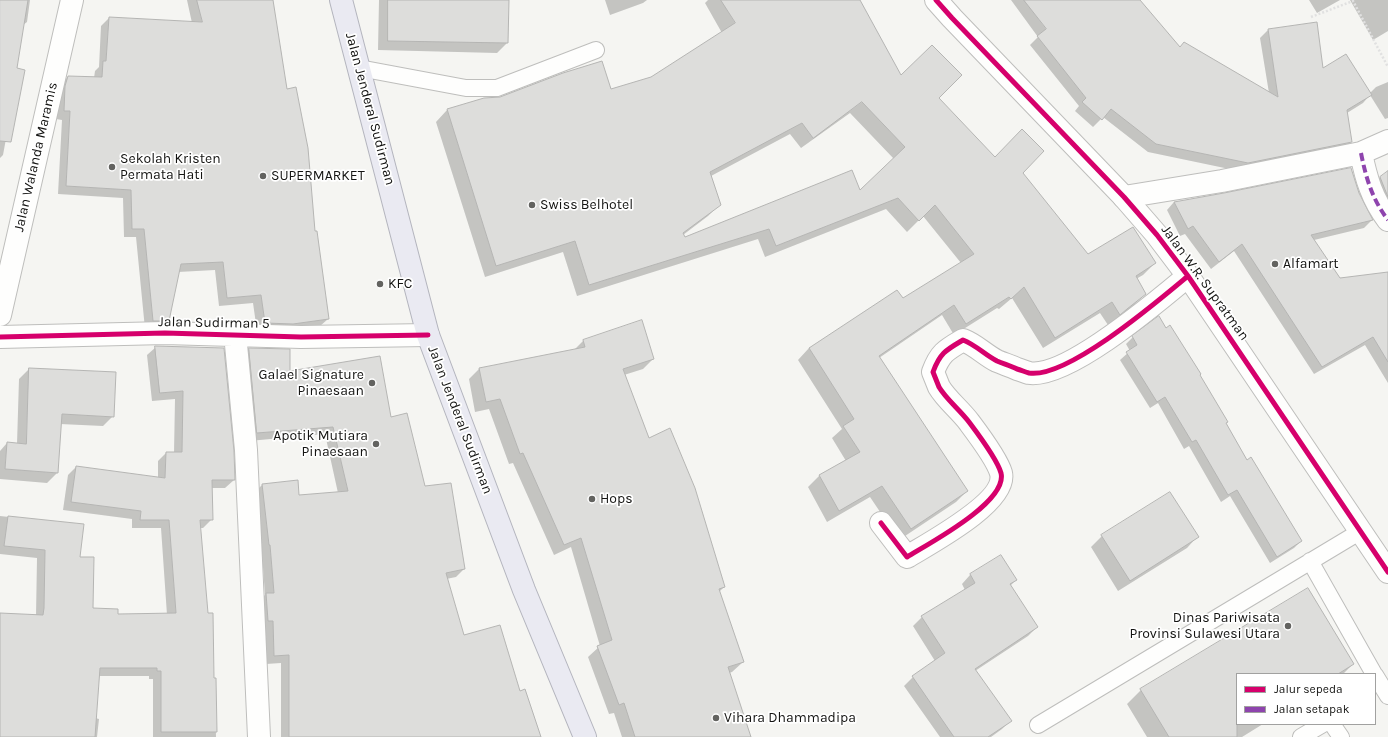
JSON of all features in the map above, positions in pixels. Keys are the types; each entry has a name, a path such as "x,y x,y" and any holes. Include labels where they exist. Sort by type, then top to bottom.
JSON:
{"highway":[{"name":"Jalan Jenderal Sudirman","path":"341,0 428,334 524,590 585,737"}],"street":[{"name":"Jalan Walanda Maramis","path":"0,315 72,0"},
{"name":"Jalan W.R. Supratman","path":"936,0 1124,197 1157,235 1188,276 1388,572"},
{"path":"1124,197 1229,180 1361,153 1388,141"},
{"path":"1361,153 1367,183 1380,211 1388,220"},
{"path":"881,523 907,557 950,531 983,508 1000,488 1001,474 990,451 968,421 939,387 933,372 938,358 951,347 964,340 1004,364 1029,373 1043,372 1066,365 1103,342 1162,298 1188,276"},
{"name":"Jalan Sudirman 5","path":"0,337 165,333 300,337 428,334"},
{"path":"236,334 246,450 259,737"}],"lane":[{"path":"359,68 466,88 497,88 596,50"},
{"path":"1038,725 1361,531"},
{"path":"1310,561 1374,673"},
{"path":"1301,737 1321,725"},
{"path":"1333,725 1341,737"}],"path":[{"path":"1311,17 1353,1 1388,67"}],"building":[{"path":"0,0 28,0 17,68 25,70 11,142 0,141"},
{"path":"197,0 273,0 287,89 296,87 308,148 315,231 317,231 329,319 293,324 265,323 261,295 227,298 223,262 181,264 169,321 153,321 144,229 132,229 131,190 66,186 70,111 64,111 65,86 68,76 102,77 103,61 106,61 109,17 202,22"},
{"path":"388,0 509,0 508,43 388,41"},
{"path":"721,0 860,0 901,75 932,45 962,75 939,98 995,157 1022,129 1044,151 1023,173 1088,254 1133,227 1156,263 1136,276 1146,294 1120,315 1112,302 1055,338 1024,287 1011,299 1009,297 966,324 954,305 879,356 968,491 911,529 882,486 839,511 819,475 860,452 843,426 854,419 809,348 897,290 903,298 974,254 935,205 919,221 898,198 776,246 769,229 589,285 575,241 496,266 447,109 484,98 500,97 563,73 602,61 611,89 651,77 735,23","holes":["862,102 905,147 860,190 852,170 685,237 683,233 721,205 710,172 802,123 813,138"]},
{"path":"1024,0 1140,0 1180,47 1184,42 1278,97 1268,29 1317,22 1323,68 1346,54 1372,95 1347,110 1352,142 1248,163 1156,144 1111,109 1102,120 1082,102 1086,98 1037,36 1046,29"},
{"path":"1351,168 1359,193 1373,220 1311,235 1340,278 1388,272 1388,362 1373,337 1322,367 1242,244 1219,262 1193,226 1188,229 1174,202"},
{"path":"1388,171 1388,197 1380,177"},
{"path":"1159,316 1166,328 1170,325 1201,374 1200,375 1228,422 1226,423 1247,460 1251,457 1302,541 1277,557 1237,490 1228,495 1196,440 1192,442 1165,397 1157,402 1126,352 1137,345 1132,336"},
{"path":"642,320 654,359 623,369 649,438 670,428 695,488 725,587 719,589 744,662 728,667 751,737 635,737 624,703 619,705 597,646 612,640 581,538 564,545 523,453 520,454 500,399 486,402 479,368 585,347 583,340"},
{"path":"155,346 224,348 234,451 235,480 212,480 213,520 200,520 208,613 213,613 217,732 161,732 161,671 157,671 157,668 100,668 95,737 0,737 0,613 43,615 44,608 45,550 4,546 8,516 84,524 80,557 94,557 93,608 118,609 118,614 176,613 169,520 140,520 141,511 71,502 76,466 165,478 166,452 182,452 183,391 160,393"},
{"path":"249,348 290,349 290,371 380,356 391,417 407,413 425,486 451,483 465,569 446,573 464,635 500,625 520,691 525,689 541,737 289,737 289,655 274,656 273,621 268,621 266,593 274,593 270,545 262,484 298,480 299,495 348,491 333,427 257,433"},
{"path":"29,368 116,372 114,417 62,414 58,473 5,469 7,442 26,444"},
{"path":"1170,492 1199,537 1130,581 1101,535"},
{"path":"1001,555 1017,580 1010,584 1038,627 975,669 1012,721 988,737 954,737 912,676 945,653 921,616 975,583 970,574"},
{"name":"Dinas Pariwisata Provinsi Sulawesi Utara","path":"1308,588 1354,664 1340,673 1236,673 1237,737 1169,737 1140,689"}],"marked path":[{"path":"1361,153 1370,188 1382,212 1388,220"}],"cycle path":[{"path":"936,0 1124,197 1157,235 1188,276 1388,572"},
{"path":"881,523 907,557 948,532 980,509 992,497 1000,484 1001,473 991,454 969,422 939,387 933,372 938,360 944,353 963,340 997,361 1017,369 1029,373 1046,372 1066,364 1112,336 1156,303 1188,276"},
{"path":"0,337 165,333 301,337 428,335"}],"place":[{"name":"Sekolah Kristen Permata Hati","path":"112,167"},
{"name":"SUPERMARKET","path":"263,176"},
{"name":"Swiss Belhotel","path":"532,205"},
{"name":"Alfamart","path":"1275,264"},
{"name":"KFC","path":"380,284"},
{"name":"Galael Signature Pinaesaan","path":"372,383"},
{"name":"Apotik Mutiara Pinaesaan","path":"376,444"},
{"name":"Hops","path":"592,499"},
{"name":"Dinas Pariwisata Provinsi Sulawesi Utara","path":"1288,626"},
{"name":"Vihara Dhammadipa","path":"716,718"}]}
